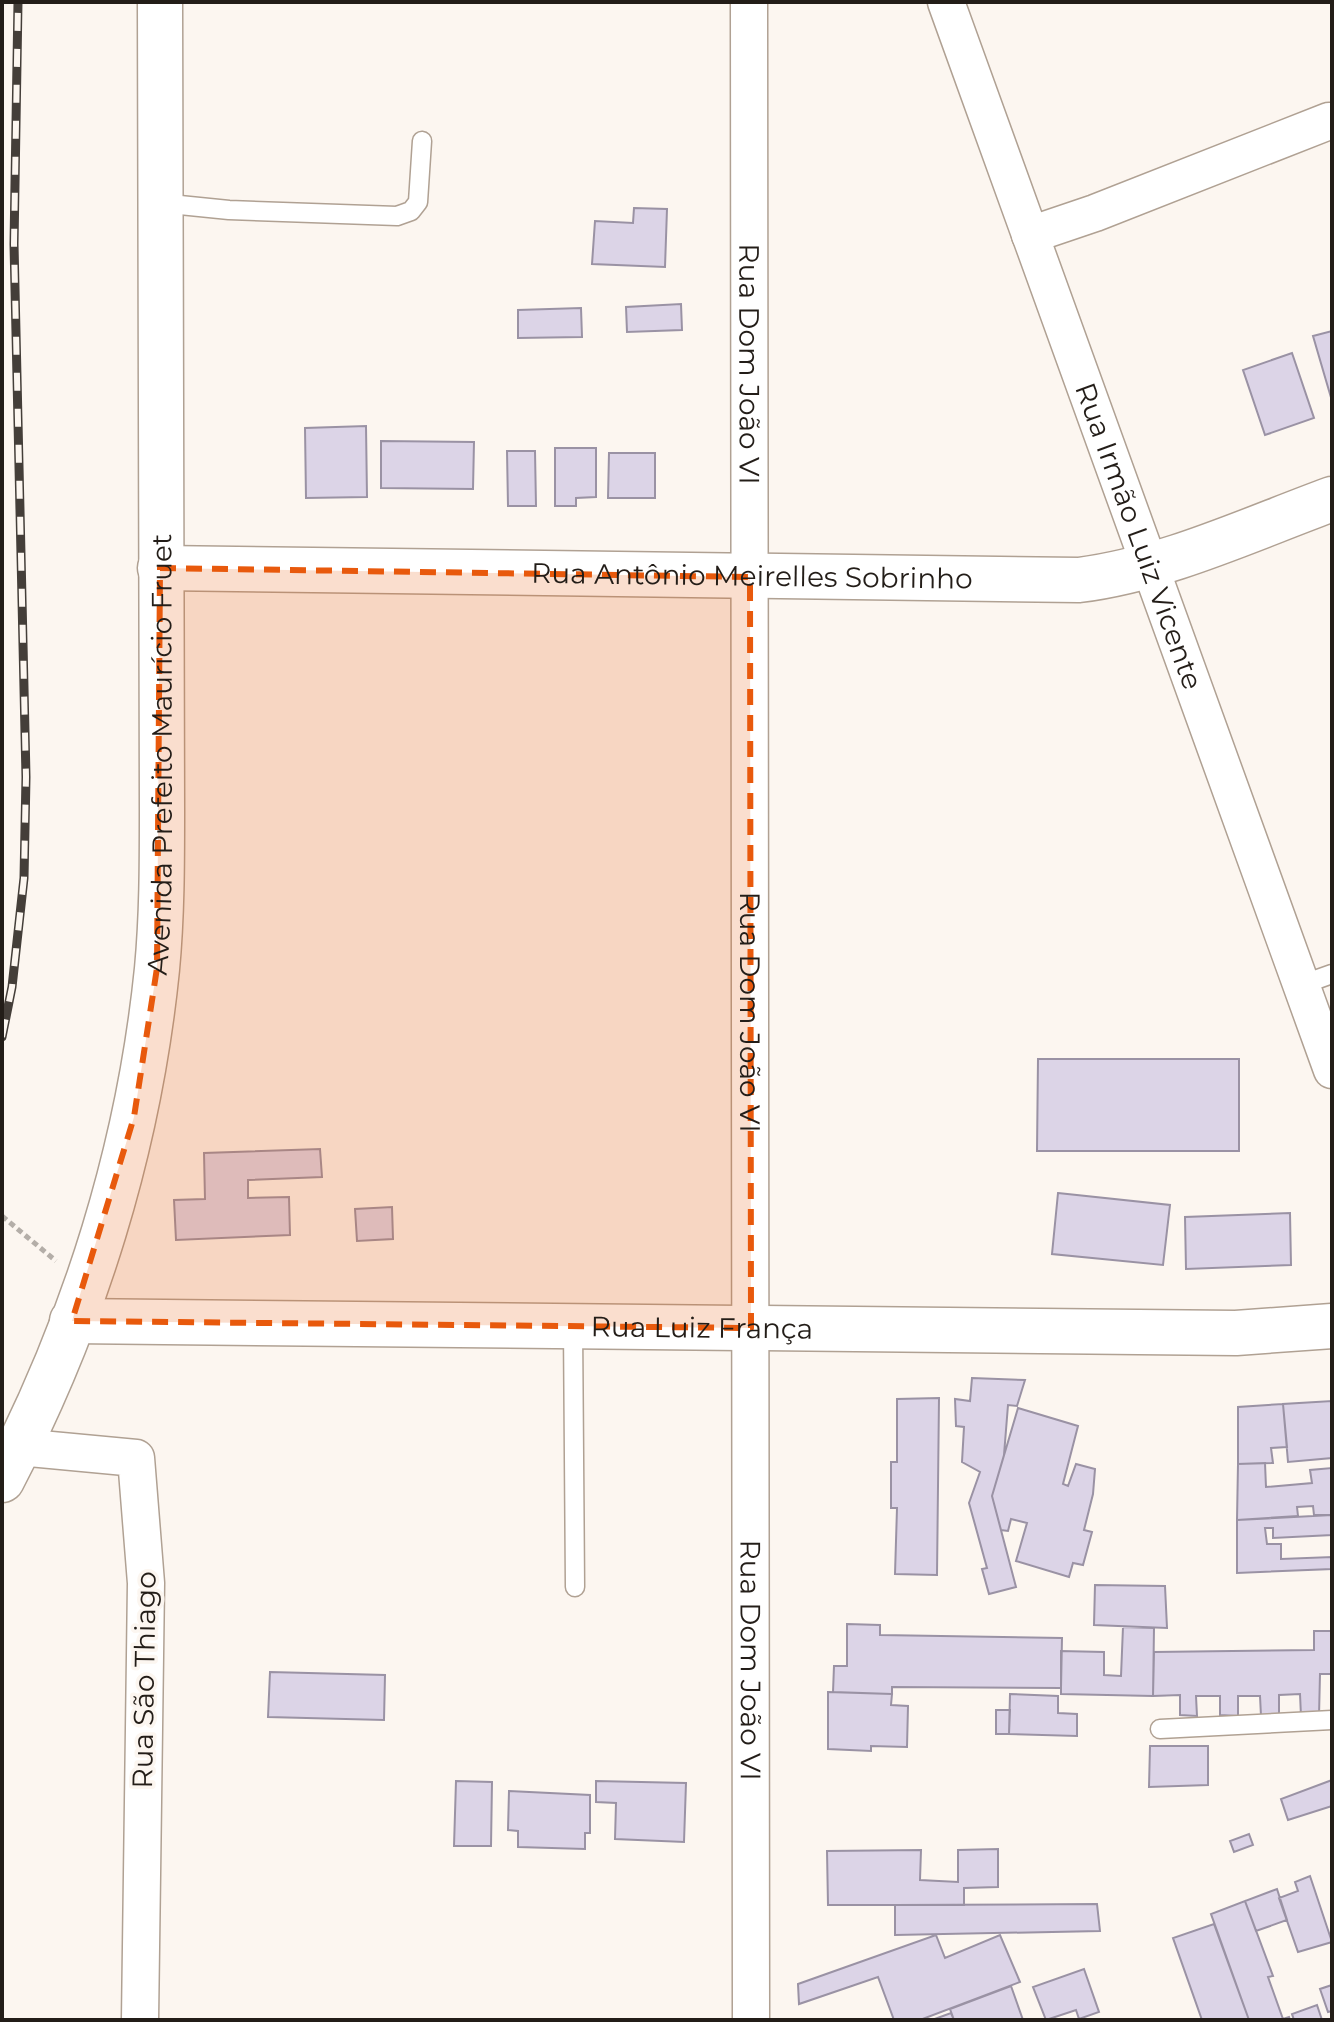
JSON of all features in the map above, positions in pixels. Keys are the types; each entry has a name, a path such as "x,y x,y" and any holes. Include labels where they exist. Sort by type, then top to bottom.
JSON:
{"main road":[{"name":"Avenida Prefeito Maurício Fruet","path":"11,1463 90,1275 113,1200 134,1117 157,968 162,874 160,2"},
{"name":"Rua Antônio Meirelles Sobrinho","path":"160,568 1079,580 1150,566 1332,499"},
{"name":"Rua Luiz França","path":"72,1321 1236,1333 1332,1326"}],"street":[{"name":"Rua Dom João VI","path":"749,2 751,2020"},
{"name":"Rua Irmão Luiz Vicente","path":"946,2 1150,566 1317,980 1332,1070"},
{"path":"1030,235 1095,213 1329,121"},
{"name":"Rua São Thiago","path":"11,1463 136,1458 146,1583 140,2020"}],"lane":[{"path":"160,203 229,210 397,216 411,211 418,202 422,141"},
{"path":"573,1326 575,1587"},
{"path":"1160,1729 1332,1720"}],"path":[{"path":"2,1216 61,1265 65,1250"}],"highlighted area":[{"path":"160,568 750,577 751,1328 72,1321 134,1117 157,968"}],"building":[{"path":"634,208 667,209 665,267 592,264 595,221 633,223"},
{"path":"681,304 682,330 627,332 626,307"},
{"path":"581,308 582,337 518,338 518,310"},
{"path":"1332,331 1332,401 1313,336"},
{"path":"1292,353 1314,418 1265,435 1243,370"},
{"path":"366,426 367,497 306,498 305,428"},
{"path":"381,441 474,442 473,489 381,488"},
{"path":"555,448 596,448 596,497 576,498 576,506 555,506"},
{"path":"507,451 535,451 536,506 508,506"},
{"path":"609,453 655,453 655,498 608,498"},
{"path":"1038,1059 1239,1059 1239,1151 1037,1151"},
{"path":"320,1149 322,1177 248,1180 248,1198 289,1197 290,1235 176,1240 174,1200 205,1199 204,1153"},
{"path":"1058,1193 1170,1205 1163,1265 1052,1254"},
{"path":"392,1207 393,1239 357,1241 355,1209"},
{"path":"1290,1213 1291,1265 1186,1269 1185,1217"},
{"path":"972,1378 1025,1380 1017,1406 1008,1405 1004,1455 992,1496 1016,1587 989,1594 982,1569 987,1568 969,1503 980,1472 962,1462 964,1427 956,1426 955,1399 970,1401"},
{"path":"939,1398 937,1575 895,1574 897,1508 891,1508 891,1462 897,1462 897,1399"},
{"path":"1332,1401 1332,1458 1288,1462 1283,1404"},
{"path":"1283,1404 1287,1447 1271,1448 1273,1463 1238,1464 1238,1407"},
{"path":"1018,1408 1078,1426 1063,1484 1068,1486 1076,1464 1095,1469 1093,1494 1084,1530 1092,1532 1083,1565 1073,1563 1069,1577 1016,1561 1027,1523 1011,1519 1008,1531 1001,1530 992,1496"},
{"path":"1265,1463 1266,1487 1312,1483 1310,1470 1332,1468 1332,1515 1314,1515 1313,1506 1297,1507 1298,1516 1237,1520 1238,1464"},
{"path":"1332,1515 1332,1535 1273,1538 1273,1528 1265,1528 1267,1544 1281,1544 1281,1559 1332,1557 1332,1569 1237,1573 1237,1520"},
{"path":"1095,1585 1165,1586 1167,1628 1094,1625"},
{"path":"847,1624 880,1625 880,1635 1062,1638 1061,1688 892,1687 892,1694 833,1692 834,1666 847,1666"},
{"path":"1123,1627 1154,1628 1153,1696 1061,1694 1061,1651 1104,1652 1104,1675 1121,1676"},
{"path":"1314,1631 1332,1631 1332,1674 1320,1674 1319,1716 1301,1716 1300,1694 1279,1695 1279,1715 1261,1716 1260,1696 1238,1696 1238,1716 1220,1715 1220,1696 1196,1696 1197,1716 1180,1715 1180,1695 1153,1696 1154,1652 1314,1650"},
{"path":"270,1672 385,1675 384,1720 268,1717"},
{"path":"828,1692 892,1694 891,1705 908,1706 907,1747 871,1746 871,1751 828,1749"},
{"path":"1010,1694 1058,1696 1058,1713 1077,1714 1077,1736 1009,1734"},
{"path":"996,1710 1010,1710 1009,1734 996,1734"},
{"path":"1150,1746 1208,1746 1208,1785 1149,1787"},
{"path":"1332,1780 1332,1806 1288,1820 1281,1799"},
{"path":"456,1781 492,1782 491,1846 454,1846"},
{"path":"596,1781 686,1783 684,1842 615,1839 616,1803 596,1802"},
{"path":"509,1791 590,1795 590,1833 585,1833 585,1849 518,1847 518,1831 508,1830"},
{"path":"1249,1834 1253,1845 1234,1852 1230,1841"},
{"path":"998,1849 998,1887 964,1888 964,1905 828,1905 827,1851 921,1850 920,1880 958,1882 958,1850"},
{"path":"1310,1876 1332,1942 1298,1952 1279,1898 1298,1891 1295,1882"},
{"path":"1277,1889 1287,1920 1256,1931 1245,1901"},
{"path":"1245,1901 1273,1976 1268,1977 1283,2019 1289,2017 1290,2020 1249,2020 1211,1914"},
{"path":"1097,1904 1100,1931 895,1935 895,1905"},
{"path":"1214,1924 1249,2020 1202,2020 1173,1938"},
{"path":"936,1935 945,1958 1000,1935 1020,1982 920,2020 894,2020 878,1977 799,2004 798,1984"},
{"path":"1084,1969 1099,2012 1079,2019 1076,2010 1046,2020 1033,1987"},
{"path":"1332,1985 1332,2011 1328,2012 1320,1989"},
{"path":"1011,1986 1023,2020 954,2020 950,2009"},
{"path":"1317,2005 1322,2020 1294,2020 1292,2014"},
{"path":"951,2013 954,2020 932,2020"}],"railway":[{"path":"2,1037 12,987 24,878 26,777 14,244 18,2"}]}
